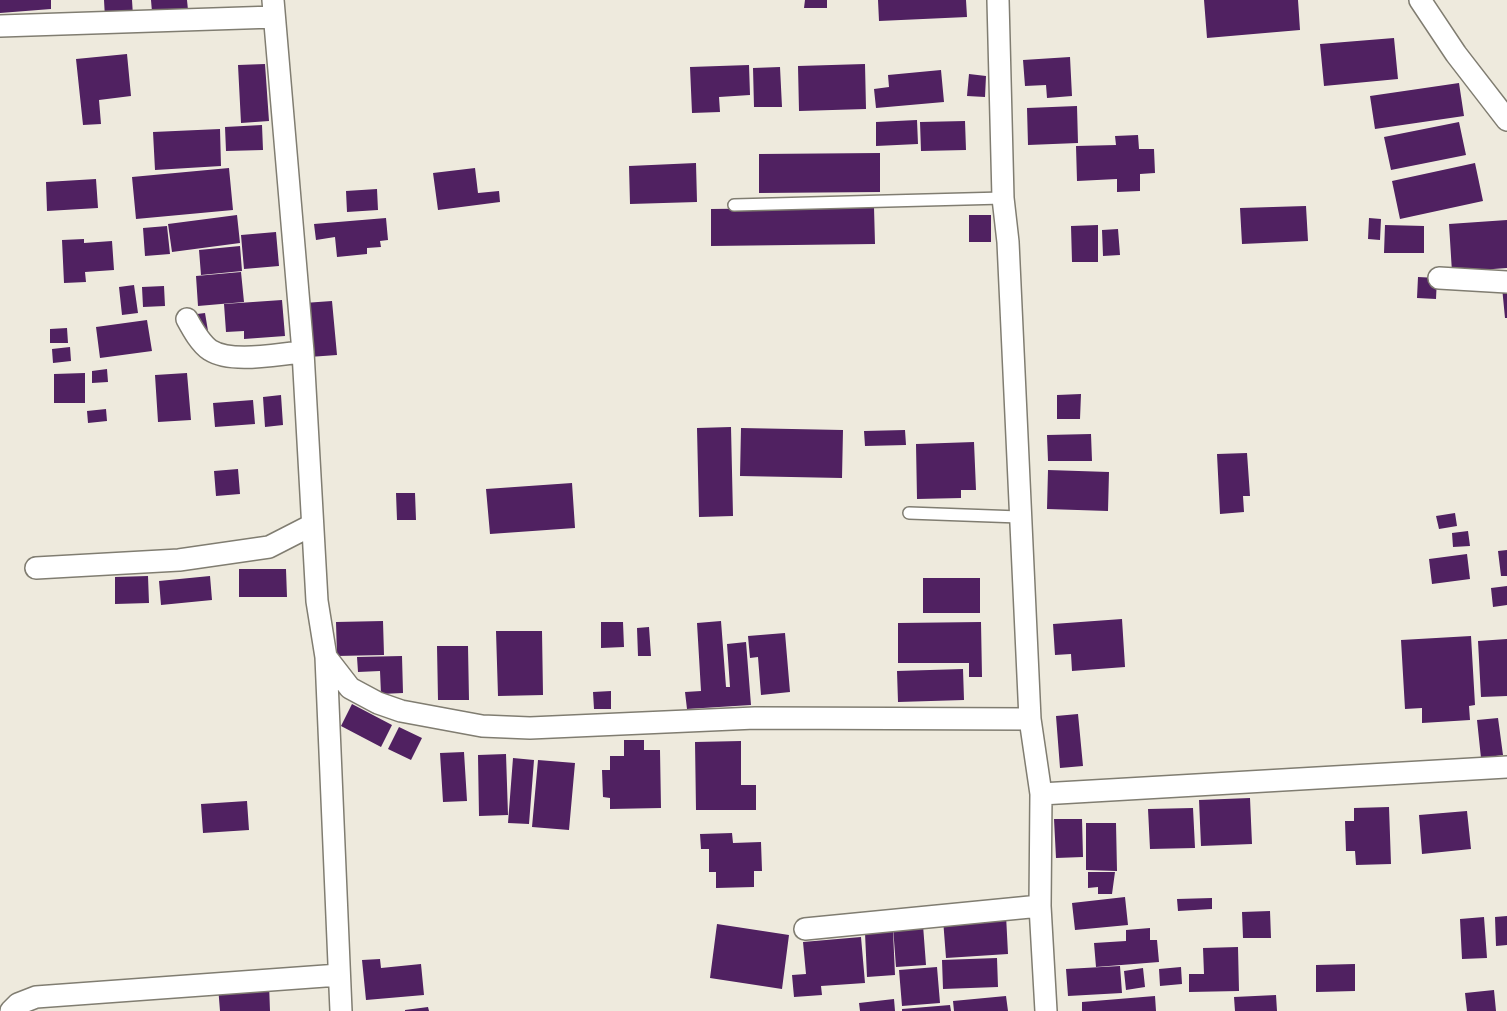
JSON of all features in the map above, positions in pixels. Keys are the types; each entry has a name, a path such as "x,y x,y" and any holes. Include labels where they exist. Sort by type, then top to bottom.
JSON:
{"street":[{"path":"998,0 1003,198 1008,242 1019,517 1030,720 1040,794 1040,906 1046,1011"},
{"path":"1420,0 1456,54 1507,120"},
{"path":"0,26 274,8 289,166 303,352 317,601 326,657 341,1011"},
{"path":"1438,278 1507,282"},
{"path":"187,320 196,335 210,350 226,358 303,352"},
{"path":"36,568 179,560 270,547 312,524"},
{"path":"326,657 350,688 378,703 401,711 482,726 530,728 755,718 1030,720"},
{"path":"1040,794 1507,767"},
{"path":"805,929 1040,906"},
{"path":"11,1011 18,1004 36,997 339,975"}],"lane":[{"path":"734,205 1003,198"},
{"path":"910,513 1019,517"}],"building":[{"path":"0,0 51,0 51,9 0,13"},
{"path":"104,0 132,0 133,16 105,18"},
{"path":"151,0 187,0 188,10 152,12"},
{"path":"805,0 827,0 827,8 804,8"},
{"path":"878,0 966,0 967,17 879,21"},
{"path":"1204,0 1298,0 1300,30 1207,38"},
{"path":"1394,38 1398,79 1324,86 1320,44"},
{"path":"127,54 131,96 99,100 101,124 83,125 76,59"},
{"path":"1070,57 1072,96 1047,98 1046,85 1025,86 1023,60"},
{"path":"265,64 269,121 241,123 238,65"},
{"path":"865,64 866,109 799,111 798,66"},
{"path":"749,65 750,95 719,97 720,112 692,113 690,67"},
{"path":"780,67 782,107 754,107 753,68"},
{"path":"941,70 944,102 876,108 874,89 889,87 888,75"},
{"path":"969,74 986,76 985,97 967,96"},
{"path":"1459,83 1464,116 1375,129 1370,96"},
{"path":"1077,106 1078,143 1028,145 1027,108"},
{"path":"917,120 918,144 876,146 876,122"},
{"path":"965,121 966,150 921,151 920,122"},
{"path":"1459,122 1466,155 1391,170 1384,137"},
{"path":"262,125 263,150 226,151 225,127"},
{"path":"220,129 221,166 155,170 153,132"},
{"path":"1138,135 1139,149 1154,149 1155,173 1140,174 1140,191 1117,192 1117,179 1077,181 1076,146 1116,145 1115,136"},
{"path":"880,153 880,192 759,193 759,154"},
{"path":"696,163 697,202 630,204 629,166"},
{"path":"1475,163 1483,201 1400,219 1392,181"},
{"path":"229,168 233,210 136,219 132,177"},
{"path":"475,168 478,193 499,191 500,202 438,210 433,173"},
{"path":"96,179 98,208 47,211 46,182"},
{"path":"377,189 378,210 347,212 346,191"},
{"path":"1306,206 1308,241 1242,244 1240,208"},
{"path":"874,207 875,244 711,246 711,209"},
{"path":"237,215 240,243 172,252 168,224"},
{"path":"969,215 991,215 991,242 969,242"},
{"path":"386,218 388,240 380,241 381,247 367,248 367,254 337,257 335,237 316,240 314,224"},
{"path":"1369,218 1381,219 1380,240 1368,239"},
{"path":"1507,220 1507,268 1452,272 1449,224"},
{"path":"1098,225 1098,262 1072,262 1071,226"},
{"path":"1385,225 1424,226 1424,253 1384,253"},
{"path":"167,226 170,254 145,256 143,228"},
{"path":"1118,229 1120,255 1103,256 1102,230"},
{"path":"276,232 279,266 244,269 241,235"},
{"path":"84,239 84,243 112,241 114,270 85,272 86,282 64,283 62,240"},
{"path":"240,246 242,271 201,275 199,250"},
{"path":"241,272 244,302 198,306 196,276"},
{"path":"1418,277 1437,278 1436,299 1417,298"},
{"path":"134,285 138,313 122,315 119,287"},
{"path":"164,286 165,306 143,307 142,287"},
{"path":"1502,287 1507,287 1507,318 1505,318"},
{"path":"282,300 285,336 244,339 244,331 226,332 224,304"},
{"path":"332,301 337,355 309,357 304,303"},
{"path":"205,313 208,331 200,332 197,314"},
{"path":"147,320 152,351 100,358 96,327"},
{"path":"67,328 68,343 50,343 50,329"},
{"path":"70,347 71,361 53,363 52,349"},
{"path":"107,369 108,382 92,383 92,371"},
{"path":"85,373 85,403 54,403 54,374"},
{"path":"187,373 191,420 158,422 155,375"},
{"path":"1081,394 1080,419 1057,419 1057,395"},
{"path":"281,395 283,425 265,427 263,397"},
{"path":"253,400 255,424 215,427 213,403"},
{"path":"106,409 107,421 88,423 87,411"},
{"path":"731,427 733,516 699,517 697,428"},
{"path":"741,428 843,430 842,478 740,476"},
{"path":"905,430 906,445 865,446 864,431"},
{"path":"1091,434 1092,461 1048,461 1047,435"},
{"path":"974,442 976,490 961,490 961,498 917,499 916,444"},
{"path":"1247,453 1250,496 1243,496 1244,512 1220,514 1217,454"},
{"path":"238,469 240,494 216,496 214,471"},
{"path":"1048,470 1109,472 1108,511 1047,509"},
{"path":"572,483 575,528 490,534 486,489"},
{"path":"396,493 415,493 416,520 397,520"},
{"path":"1455,513 1457,526 1439,529 1436,516"},
{"path":"1468,531 1470,546 1453,547 1452,533"},
{"path":"1507,550 1507,576 1501,576 1498,551"},
{"path":"1467,554 1470,579 1432,584 1429,559"},
{"path":"239,569 286,569 287,597 239,597"},
{"path":"148,576 149,603 115,604 115,577"},
{"path":"210,576 212,600 161,605 159,581"},
{"path":"923,578 980,578 980,613 923,613"},
{"path":"1507,586 1507,605 1493,607 1491,588"},
{"path":"1122,619 1125,667 1072,671 1071,654 1055,655 1053,624"},
{"path":"383,621 384,655 337,656 336,622"},
{"path":"721,621 726,687 730,687 727,644 746,642 751,705 687,709 685,692 701,691 697,623"},
{"path":"601,622 623,622 624,647 601,648"},
{"path":"981,622 982,677 969,677 969,663 898,663 898,623"},
{"path":"649,627 651,656 638,656 637,628"},
{"path":"496,631 542,631 543,695 498,696"},
{"path":"785,633 790,692 761,695 758,657 750,658 748,636"},
{"path":"1471,636 1475,705 1469,706 1470,720 1422,723 1422,708 1405,709 1401,640"},
{"path":"1507,639 1507,696 1481,697 1478,641"},
{"path":"437,646 468,646 469,700 438,700"},
{"path":"402,656 403,693 381,694 380,671 358,672 357,657"},
{"path":"963,669 964,700 898,702 897,671"},
{"path":"611,691 611,709 594,709 593,692"},
{"path":"352,704 392,725 381,747 341,726"},
{"path":"1078,714 1083,766 1060,768 1056,716"},
{"path":"1498,718 1503,755 1481,758 1477,720"},
{"path":"399,727 422,738 411,760 388,749"},
{"path":"624,740 644,740 644,750 660,750 661,808 610,809 610,798 603,797 602,770 610,770 610,756 624,756"},
{"path":"741,741 741,785 756,785 756,810 696,810 695,742"},
{"path":"464,752 467,801 443,802 440,753"},
{"path":"506,754 508,815 479,816 478,755"},
{"path":"513,758 534,760 529,824 508,823"},
{"path":"538,760 575,763 569,830 532,827"},
{"path":"1250,798 1252,844 1201,846 1199,800"},
{"path":"247,801 249,830 203,833 201,804"},
{"path":"1389,807 1391,864 1356,865 1355,851 1346,851 1345,821 1354,821 1354,808"},
{"path":"1193,808 1195,848 1150,849 1148,809"},
{"path":"1467,811 1471,849 1422,854 1419,815"},
{"path":"1054,819 1082,819 1083,857 1056,858"},
{"path":"1086,823 1116,823 1117,871 1086,870"},
{"path":"732,833 733,843 761,842 762,871 754,871 754,887 716,888 716,872 709,872 709,849 701,849 700,834"},
{"path":"1088,872 1115,872 1112,894 1098,894 1098,887 1088,888"},
{"path":"1125,897 1128,925 1075,930 1072,903"},
{"path":"1212,898 1212,909 1178,911 1177,899"},
{"path":"1270,911 1271,938 1243,938 1242,912"},
{"path":"1006,915 1008,954 946,958 943,919"},
{"path":"1507,916 1507,945 1496,946 1495,917"},
{"path":"1484,917 1487,958 1462,959 1460,919"},
{"path":"717,924 789,935 782,989 710,978"},
{"path":"923,925 926,965 896,967 893,927"},
{"path":"1150,928 1150,940 1157,940 1159,962 1096,967 1094,943 1126,941 1126,930"},
{"path":"893,931 895,975 867,977 865,933"},
{"path":"861,937 865,983 821,986 822,995 794,997 792,975 806,974 803,942"},
{"path":"1238,947 1239,991 1189,992 1189,974 1204,974 1203,948"},
{"path":"997,958 998,987 943,989 942,960"},
{"path":"380,959 381,968 421,964 424,995 366,1000 362,960"},
{"path":"1355,964 1355,991 1316,992 1316,965"},
{"path":"1120,966 1122,993 1068,996 1066,969"},
{"path":"937,967 940,1003 902,1006 899,970"},
{"path":"1181,967 1182,984 1160,986 1159,969"},
{"path":"1143,968 1145,987 1126,990 1124,971"},
{"path":"269,983 270,1011 220,1011 218,986"},
{"path":"1494,990 1496,1011 1467,1011 1465,993"},
{"path":"1276,995 1277,1011 1235,1011 1234,997"},
{"path":"1006,996 1008,1011 954,1011 953,1001"},
{"path":"1155,996 1156,1011 1082,1011 1082,1002"},
{"path":"894,999 895,1011 860,1011 859,1003"},
{"path":"950,1005 951,1011 902,1011 902,1009"},
{"path":"428,1007 429,1011 405,1011 405,1010"}]}
